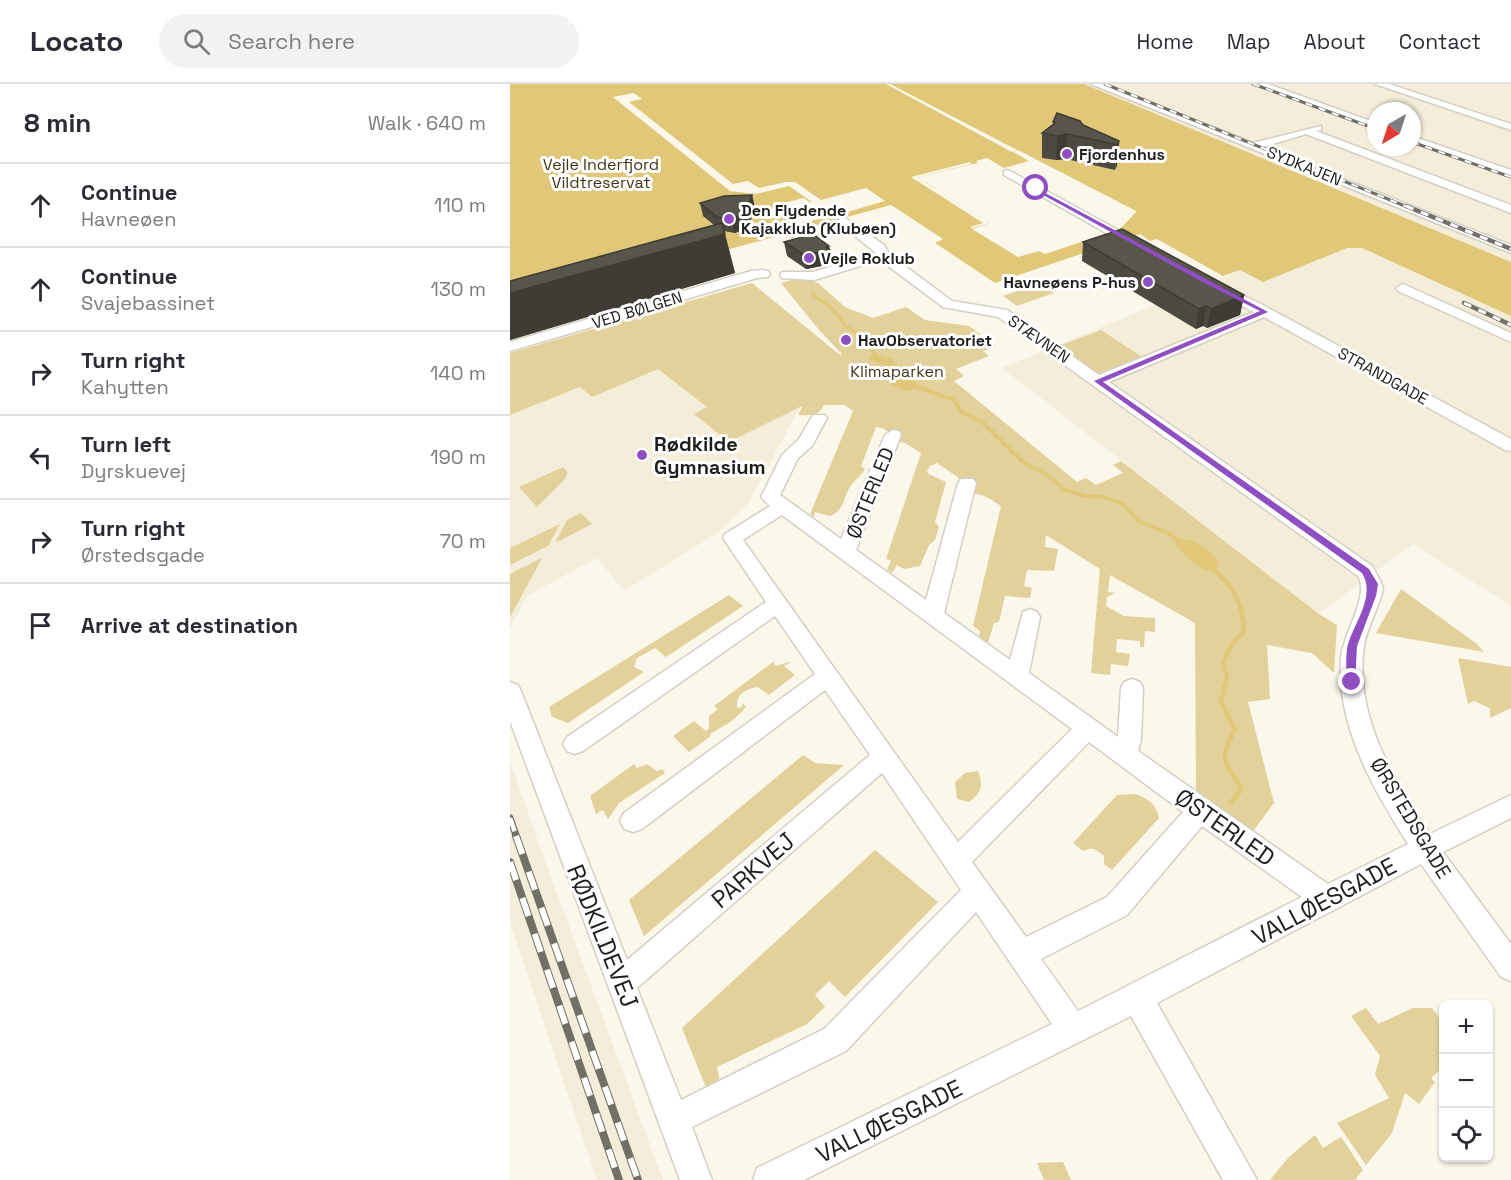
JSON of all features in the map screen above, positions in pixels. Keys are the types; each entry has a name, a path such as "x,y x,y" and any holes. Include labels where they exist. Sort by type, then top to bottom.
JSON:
{"street":[{"name":"SYDKAJEN","path":"1096,84 1165,109 1511,249"},
{"path":"1259,84 1367,123"},
{"path":"1380,84 1511,127"},
{"path":"1254,146 1352,117"},
{"path":"1306,131 1511,208"},
{"path":"1421,142 1511,174"},
{"path":"1008,173 1148,251"},
{"name":"STÆVNEN","path":"797,236 845,222 948,304 1002,313 1365,571 1373,584"},
{"name":"VED BØLGEN","path":"510,347 755,275 764,274 764,279 771,281 781,280 788,275 814,276 884,255"},
{"name":"STRANDGADE","path":"1206,282 1511,446"},
{"path":"1403,288 1511,338"},
{"path":"1098,381 1260,309"},
{"path":"819,418 806,442 791,455 770,497 783,506 732,538 1073,1029"},
{"name":"ØSTERLED","path":"846,550 893,435"},
{"path":"933,614 967,483"},
{"name":"ØSTERLED","path":"783,506 1200,810 1326,898"},
{"name":"ØRSTEDSGADE","path":"1373,584 1353,646 1352,682 1358,719 1377,768 1426,848 1511,967"},
{"path":"575,744 778,604"},
{"path":"1017,676 1030,617"},
{"path":"633,821 828,676"},
{"path":"1125,754 1129,740 1132,688"},
{"name":"RØDKILDEVEJ","path":"510,691 696,1180"},
{"path":"956,861 1088,728"},
{"name":"PARKVEJ","path":"622,982 884,757"},
{"name":"VALLØESGADE","path":"769,1180 1137,997 1326,898 1511,806"},
{"path":"1021,954 1117,906 1200,810"},
{"path":"673,1119 835,1040 978,891"},
{"path":"1137,997 1240,1180"}],"shaded area":[{"name":"Vejle Inderfjord Vildtreservat","path":"510,84 1084,84 1511,262 1511,316 1362,248 1347,248 1263,282 1240,270 1223,276 1157,239 1150,241 1140,234 995,283 935,243 943,239 891,205 510,309","holes":["1018,150 1136,211 1120,229 1045,254 1039,251 1018,257 972,229 990,223 917,177 978,163 976,161 987,158 1004,168 1029,161 1013,152"]},
{"path":"1014,84 1511,84 1511,606 1413,544 1319,614 1002,368 1238,271 1178,237"},
{"name":"Rødkilde Gymnasium","path":"752,283 800,407 748,504 717,533 624,591 597,558 527,596 510,629 510,353"},
{"path":"875,354 892,359 920,387 906,391 891,385 893,370 868,357"},
{"path":"1177,539 1195,542 1206,549 1219,563 1216,568 1211,571 1195,564 1175,543"},
{"path":"510,761 663,1180 597,1180 510,923"}],"green space":[{"name":"Klimaparken","path":"801,277 818,283 845,307 873,318 906,307 925,320 969,326 996,346 983,351 989,356 956,369 964,376 954,381 1077,482 1086,478 1096,485 1123,473 1113,465 1121,461 1319,614 1337,625 1334,673 1312,653 1267,645 1270,699 1248,702 1274,803 1253,831 1196,790 1195,623 1110,575 1108,592 1115,593 1107,597 1106,606 1124,616 1155,618 1155,632 1145,631 1144,647 1140,647 1140,641 1117,639 1116,652 1130,654 1128,666 1111,664 1110,675 1091,673 1100,569 1046,535 1045,547 1058,549 1054,571 1027,570 1024,586 1032,588 1030,598 1005,596 999,622 994,623 988,643 979,636 980,631 973,626 1001,506 975,494 975,489 937,463 930,466 927,471 929,474 946,482 935,522 939,527 935,540 929,545 920,566 904,569 897,565 892,573 887,570 891,560 886,559 921,453 900,442 900,439 882,428 876,427 861,466 865,469 849,488 839,510 830,516 815,512 814,517 810,514 853,411 844,405 824,405 819,412 810,415 798,415 802,407 800,407 729,442 694,414 707,407 658,369 592,397 580,387 510,415 510,353 752,283 840,355 842,354 819,330 781,283"},
{"path":"1031,278 1054,293 1017,306 1003,296 1032,286 1024,280"},
{"path":"1101,330 1142,357 1099,373 1056,347"},
{"path":"563,467 568,472 565,479 537,507 519,487"},
{"path":"581,513 592,524 555,543 567,520"},
{"path":"560,524 548,546 510,565 510,548"},
{"path":"542,558 510,617 510,574"},
{"path":"1401,589 1477,644 1484,652 1376,633"},
{"path":"729,595 743,606 666,657 655,648 637,658 634,667 644,672 568,723 552,717 549,707"},
{"path":"1458,658 1511,667 1511,708 1490,718 1490,708 1474,701 1468,704"},
{"path":"792,661 784,666 795,675 769,695 758,687 743,692 738,698 737,707 741,708 743,703 746,707 733,720 710,734 711,736 689,752 673,736 694,721 706,731 709,728 709,716 718,709 714,706 773,662 776,666"},
{"path":"803,755 815,763 844,765 644,936 629,900"},
{"path":"634,764 637,768 647,764 657,771 662,769 665,773 619,803 608,819 603,810 596,814 590,796"},
{"path":"978,771 981,785 976,795 969,802 957,799 955,782 965,773"},
{"path":"1135,794 1151,802 1159,818 1112,870 1104,864 1104,856 1095,849 1083,851 1073,843 1117,795"},
{"path":"875,850 938,902 845,997 829,981 815,995 825,1007 807,1024 717,1067 720,1083 707,1090 682,1028"},
{"path":"1366,1008 1378,1024 1413,1008 1432,1008 1439,1018 1439,1071 1431,1078 1435,1082 1419,1104 1405,1093 1392,1133 1366,1165 1337,1123 1389,1098 1375,1075 1380,1056 1351,1016"},
{"path":"1315,1135 1323,1148 1341,1137 1363,1170 1355,1180 1270,1180 1289,1157"},
{"path":"1063,1162 1071,1180 1044,1180 1037,1163"}],"pier":[{"path":"886,84 890,84 1017,150 1012,152"},
{"path":"634,93 642,99 629,102 733,184 748,181 759,188 795,182 821,200 866,188 885,201 840,214 844,218 836,220 831,216 794,225 777,212 791,208 784,203 803,198 810,202 795,207 812,202 789,186 756,194 730,191 613,97"},
{"path":"970,162 972,164 917,177 990,223 972,228 970,227 983,223 911,177"}],"building":[{"path":"1057,113 1080,121 1083,125 1119,141 1118,145 1067,134 1057,136 1042,133 1055,123 1053,122"},
{"path":"752,195 745,213 732,219 717,217 700,203 724,196"},
{"path":"722,223 725,234 510,293 510,281"},
{"path":"1122,229 1244,295 1211,309 1206,306 1199,309 1083,242"},
{"path":"813,234 829,246 826,247 830,250 804,255 784,242"}],"waterway":[{"path":"812,294 832,308 846,326 866,339 869,348 879,357"},
{"path":"915,386 954,400 962,412 982,422 1024,463 1045,474 1066,490 1085,496 1105,497 1124,505 1138,521 1170,534 1181,543"},
{"path":"1211,567 1217,572"},
{"path":"1215,571 1228,584 1237,598 1242,613 1244,632 1232,644 1223,663 1227,678 1221,701 1235,730 1226,748 1225,761 1242,789 1230,803"}],"railway":[{"path":"1105,84 1410,208"},
{"path":"1253,84 1367,126"},
{"path":"1421,145 1511,177"},
{"path":"1406,206 1511,249"},
{"path":"1464,303 1511,325"},
{"path":"510,818 517,838"},
{"path":"516,836 638,1180"},
{"path":"510,862 619,1180"}],"place":[{"name":"Fjordenhus","path":"1067,154"},
{"name":"Den Flydende Kajakklub (Klubøen)","path":"729,219"},
{"name":"Vejle Roklub","path":"809,258"},
{"name":"Havneøens P-hus","path":"1148,282"},
{"name":"HavObservatoriet","path":"846,340"},
{"name":"Rødkilde Gymnasium","path":"642,455"}],"route":[{"path":"1036,188 1141,247 1265,312 1098,381 1365,571 1373,584 1371,596 1354,638 1352,682"}]}
